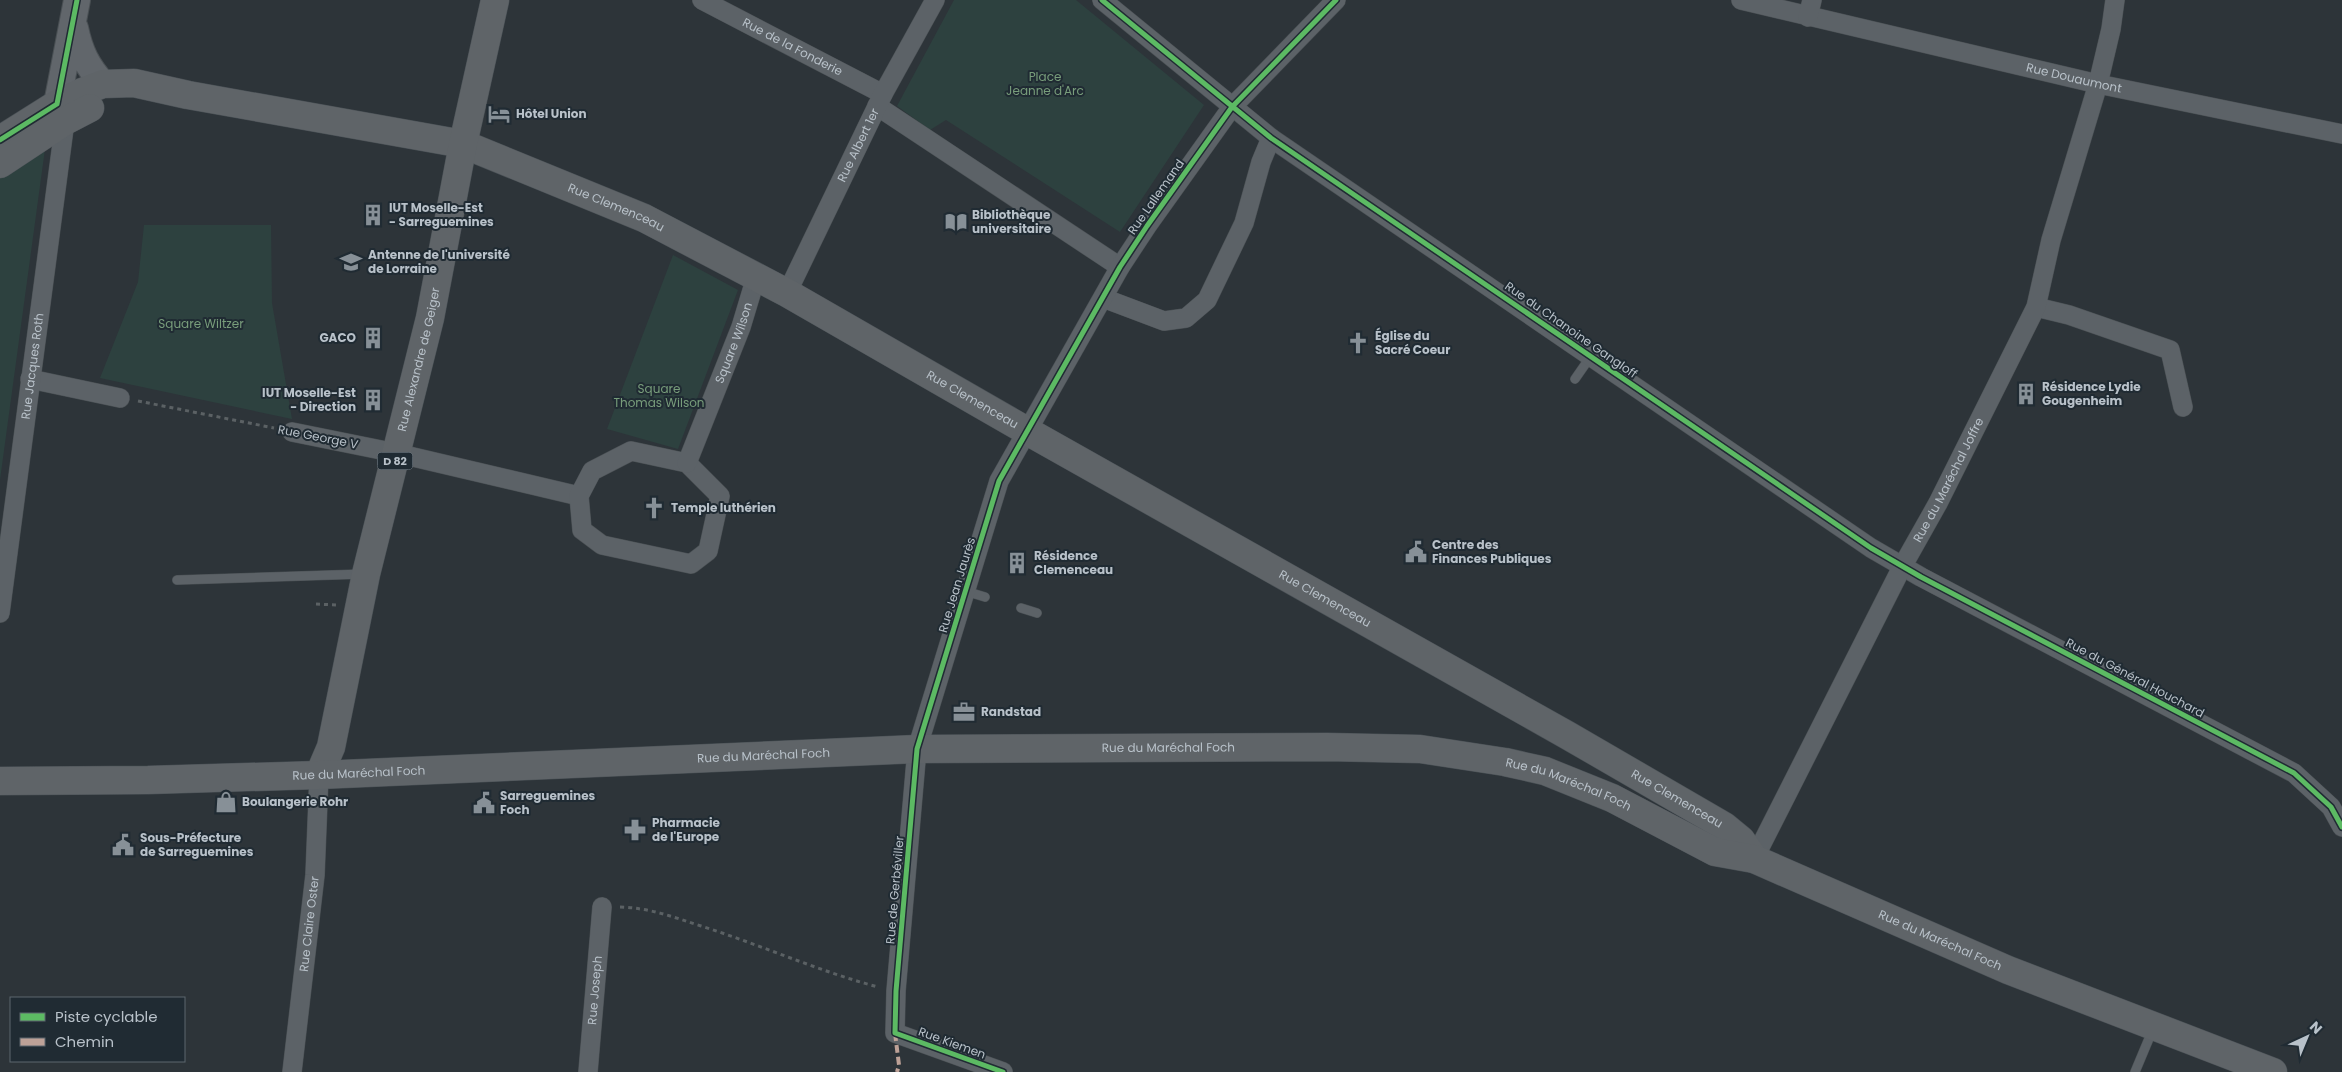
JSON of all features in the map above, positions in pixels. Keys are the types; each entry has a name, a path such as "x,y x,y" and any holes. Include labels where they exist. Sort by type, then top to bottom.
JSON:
{"main road":[{"name":"Rue Alexandre de Geiger","path":"319,775 331,747 366,574 430,318 463,144 495,0"},
{"name":"Rue Clemenceau","path":"0,164 61,112 103,84 134,82 188,95 463,144 644,218 787,293 1027,431 1577,740 1724,826 1742,840 1754,859"},
{"name":"Rue Clemenceau","path":"4,133 61,112 113,100 188,95"},
{"path":"1564,779 1575,768 1578,748 1577,740"},
{"name":"Rue du Maréchal Foch","path":"0,780 148,780 319,775 917,749 1327,747 1420,749 1505,762 1545,771 1612,798 1715,852 1754,859 2008,970 2273,1072"},
{"path":"1612,798 1621,786 1626,770"}],"street":[{"name":"Rue de la Fonderie","path":"702,0 880,100"},
{"name":"Rue Albert 1er","path":"787,293 880,100 935,0"},
{"name":"Rue du Chanoine Gangloff","path":"1102,0 1271,138 1871,548 1902,567"},
{"name":"Rue Lallemand","path":"1027,431 1120,267 1232,106 1336,0"},
{"name":"Rue Douaumont","path":"1741,0 1810,9 2098,84 2342,134"},
{"name":"Rue du Maréchal Joffre","path":"1754,859 1902,567 1938,503 2036,307 2051,240 2098,84 2111,30 2114,0"},
{"path":"75,11 79,46 86,64 103,84"},
{"name":"Rue Jacques Roth","path":"0,613 75,11"},
{"path":"880,100 1120,267"},
{"path":"1103,298 1164,321 1186,318 1206,300 1244,222 1260,162 1271,138"},
{"name":"Square Wilson","path":"687,463 741,327 756,277"},
{"path":"2036,307 2069,316 2170,350 2183,407"},
{"path":"30,380 120,398"},
{"name":"Rue Jean Jaurès","path":"917,749 998,481 1027,431"},
{"name":"Rue George V","path":"292,432 396,453 579,496"},
{"path":"631,451 687,463 720,496 708,551 691,564 602,545 582,530 579,496 592,471 631,451"},
{"name":"Rue du Général Houchard","path":"1902,567 2294,773 2330,807 2342,827"},
{"name":"Rue de Gerbéviller","path":"895,1032 896,991 917,749"},
{"name":"Rue Claire Oster","path":"292,1072 315,875 319,775"},
{"name":"Rue Joseph","path":"588,1072 602,907"},
{"name":"Rue Kiemen","path":"895,1032 1003,1072"}],"lane":[{"path":"1576,379 1591,356"},
{"path":"177,580 366,574"},
{"path":"965,591 985,597"},
{"path":"1021,608 1037,613"},
{"path":"2135,1072 2154,1026"}],"path":[{"path":"602,907 645,908 734,937 842,977 896,991"}],"green space":[{"name":"Place Jeanne d'Arc","path":"954,0 1076,0 1204,105 1120,232 946,120 930,130 897,106"},
{"path":"45,149 0,480 0,178"},
{"name":"Square Wiltzer","path":"144,225 271,225 272,303 292,419 100,378 138,282"},
{"name":"Square Thomas Wilson","path":"673,255 738,290 678,449 607,429"}],"marked path":[{"path":"895,1033 899,1065 897,1072"}],"cycle path":[{"path":"0,140 57,104 77,0"},
{"path":"1102,0 1271,138 1871,548 1921,577 2294,773 2331,807 2342,827"},
{"path":"1003,1072 895,1033 896,991 917,749 999,481 1120,267 1147,226 1232,107 1336,0"}],"place":[{"name":"Hôtel Union","path":"499,114"},
{"name":"IUT Moselle-Est - Sarreguemines","path":"373,215"},
{"name":"Bibliothèque universitaire","path":"956,222"},
{"name":"Antenne de l'université de Lorraine","path":"351,262"},
{"name":"GACO","path":"373,338"},
{"name":"Église du Sacré Coeur","path":"1358,343"},
{"name":"Résidence Lydie Gougenheim","path":"2026,394"},
{"name":"IUT Moselle-Est - Direction","path":"373,400"},
{"name":"Temple luthérien","path":"654,508"},
{"name":"Centre des Finances Publiques","path":"1416,552"},
{"name":"Résidence Clemenceau","path":"1017,563"},
{"name":"Randstad","path":"964,712"},
{"name":"Boulangerie Rohr","path":"226,802"},
{"name":"Sarreguemines Foch","path":"484,803"},
{"name":"Pharmacie de l'Europe","path":"635,830"},
{"name":"Sous-Préfecture de Sarreguemines","path":"123,845"}]}
